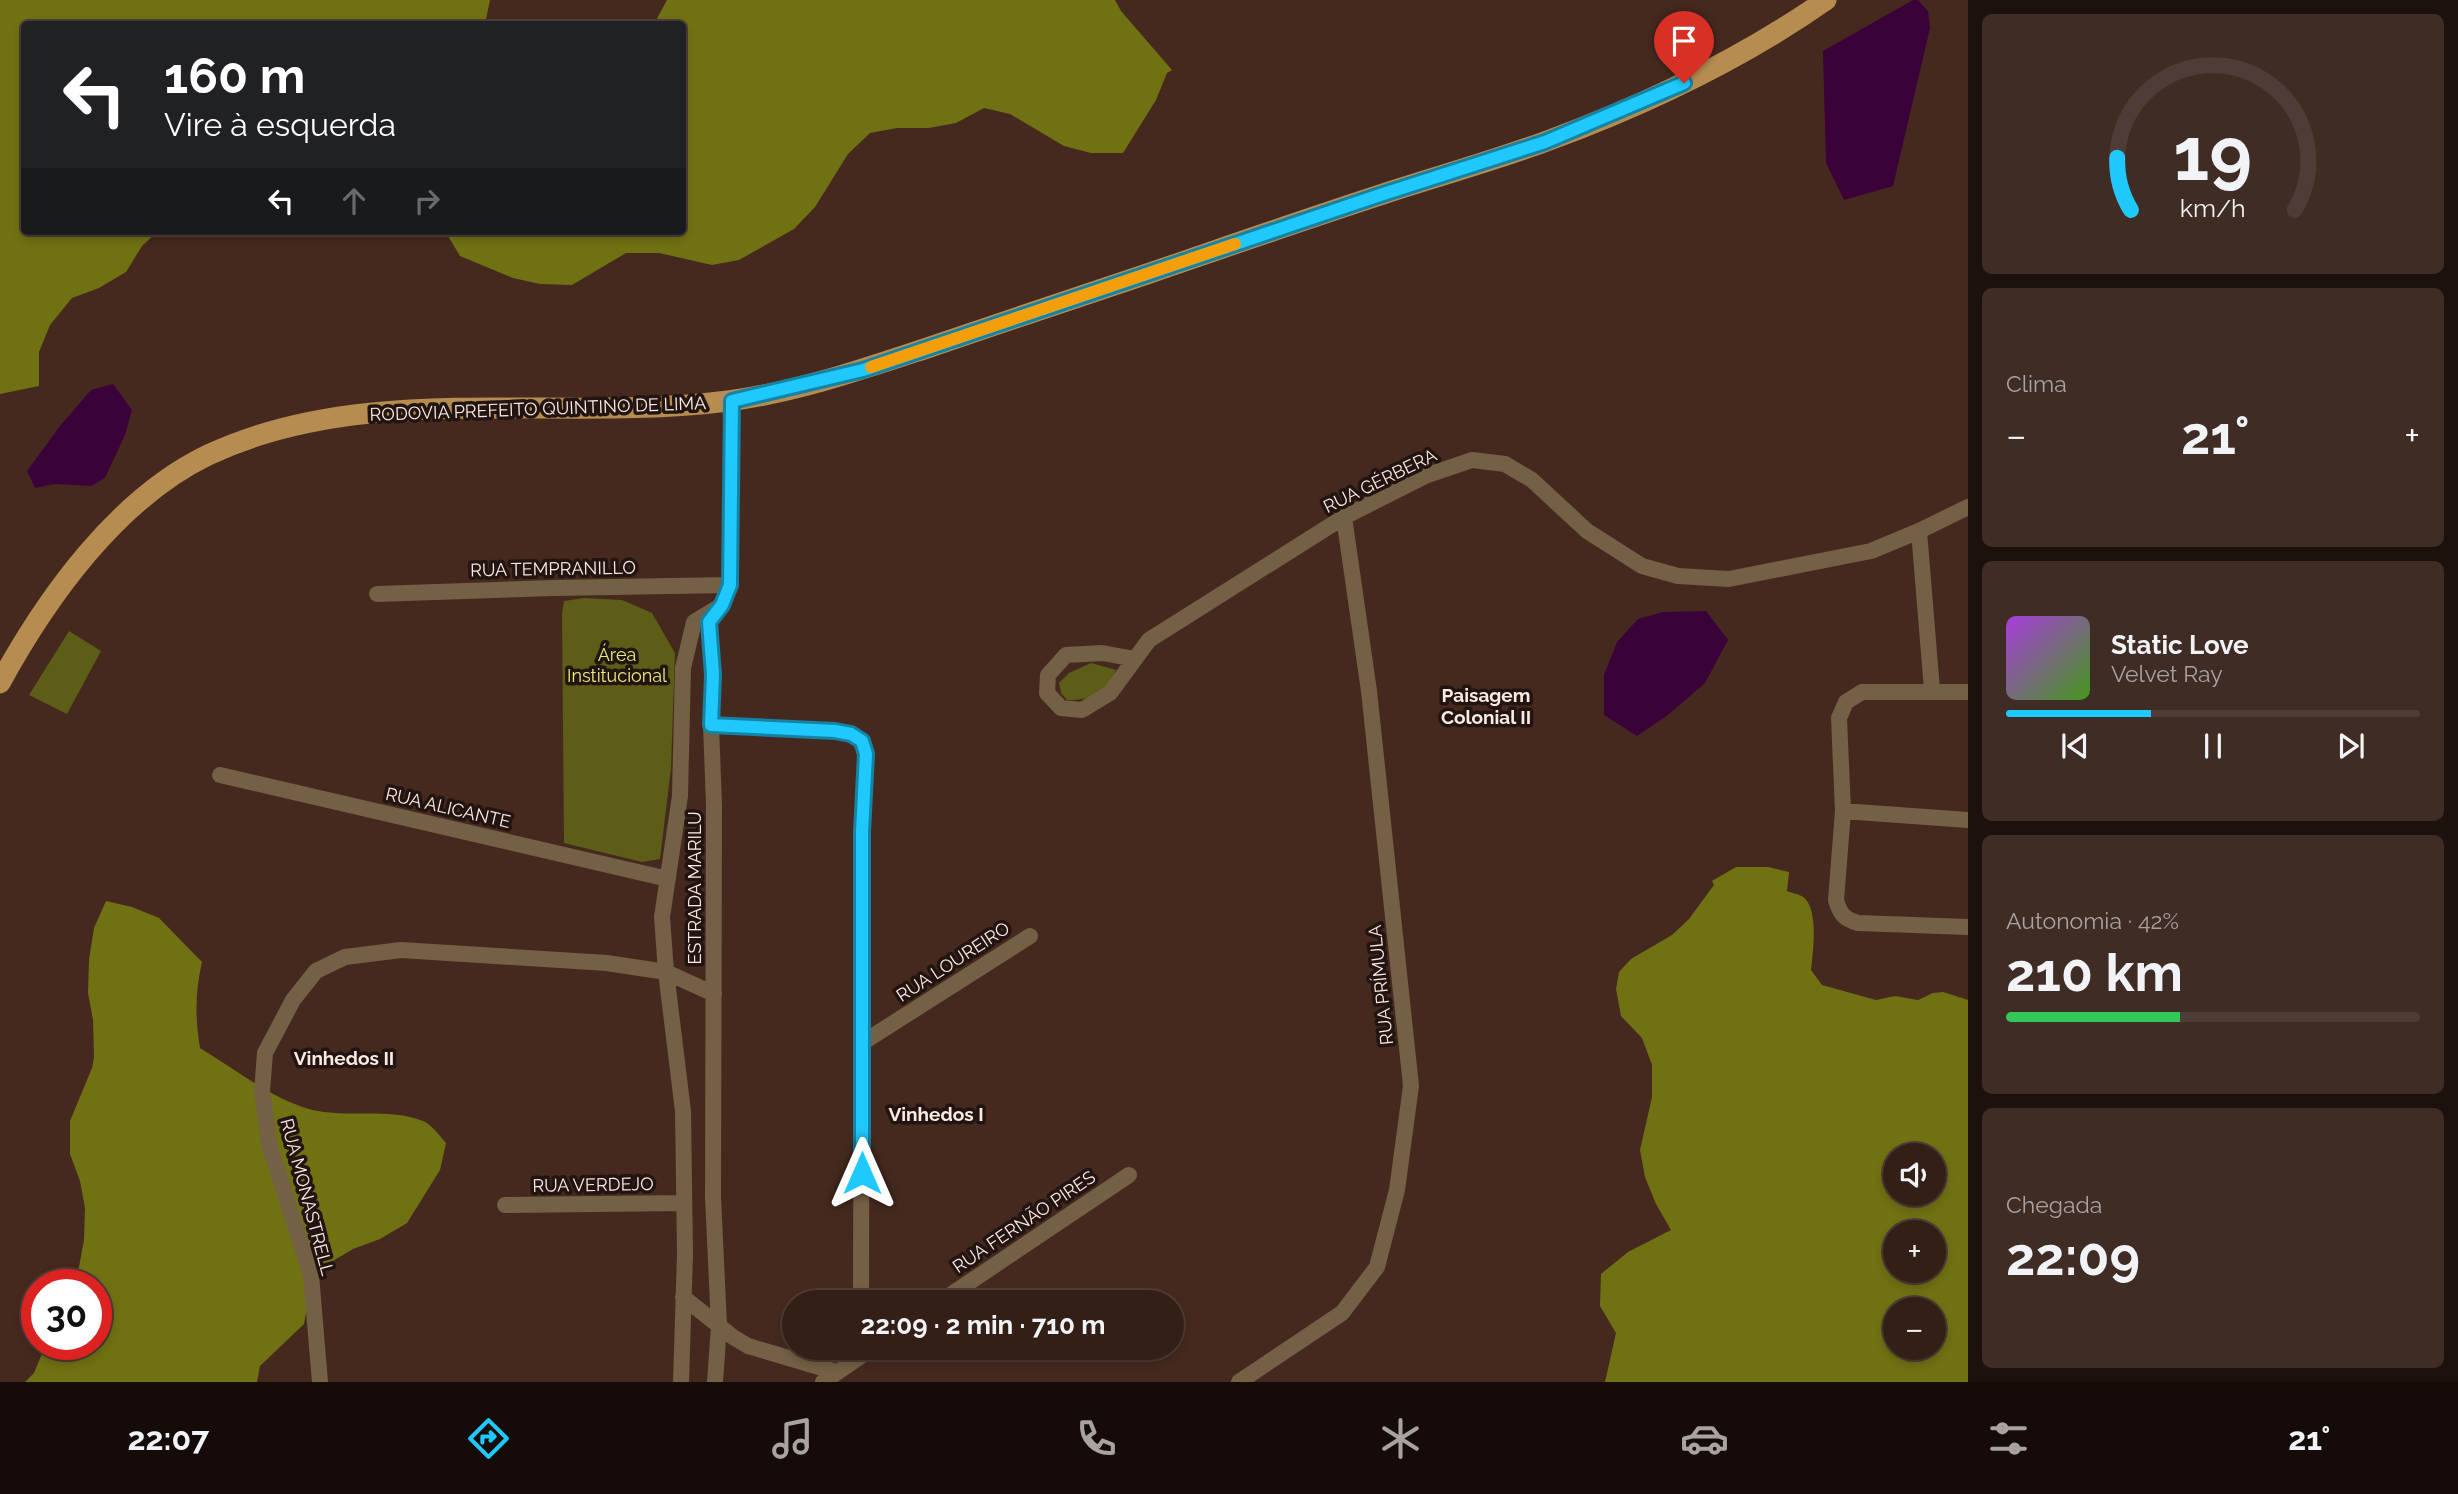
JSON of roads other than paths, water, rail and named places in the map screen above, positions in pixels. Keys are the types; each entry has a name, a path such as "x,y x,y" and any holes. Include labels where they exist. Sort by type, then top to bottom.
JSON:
{"main road":[{"name":"RODOVIA PREFEITO QUINTINO DE LIMA","path":"0,684 18,651 66,580 144,496 174,473 245,440 316,422 396,412 646,409 732,401 863,370 1545,142 1662,94 1750,50 1826,0"}],"street":[{"name":"ESTRADA MARILU","path":"715,1382 719,1325 713,1197 713,675 709,622 722,605 730,585 732,401"},
{"name":"RUA GÉRBERA","path":"1135,659 1102,653 1066,655 1048,675 1047,693 1061,708 1082,710 1110,694 1149,640 1344,517 1425,476 1472,460 1504,464 1532,480 1587,531 1642,566 1678,576 1729,579 1871,551 1968,507"},
{"name":"RUA PRÍMULA","path":"1239,1382 1342,1313 1377,1267 1397,1190 1411,1086 1370,691 1344,517"},
{"path":"1919,531 1932,691"},
{"name":"RUA TEMPRANILLO","path":"377,594 552,587 730,585"},
{"path":"681,1382 683,1111 662,917 680,796 682,668 694,622 722,605"},
{"path":"1968,692 1862,692 1846,702 1839,718 1843,811 1836,900 1839,912 1858,923 1968,927"},
{"path":"711,725 835,731 851,734 862,741 866,754 862,832 862,1290"},
{"name":"RUA ALICANTE","path":"220,775 668,879"},
{"path":"1843,811 1968,820"},
{"name":"RUA LOUREIRO","path":"862,1043 1030,936"},
{"name":"RUA MONASTRELL","path":"320,1382 311,1275 269,1144 262,1091 265,1053 293,1000 316,971 345,957 401,950 607,963 666,972 714,994"},
{"name":"RUA FERNÃO PIRES","path":"958,1290 1129,1175"},
{"name":"RUA VERDEJO","path":"505,1205 682,1203"},
{"path":"683,1297 733,1338 830,1377 852,1360"}],"district":[{"name":"Paisagem Colonial II","path":"1486,706"},
{"name":"Vinhedos II","path":"344,1058"},
{"name":"Vinhedos I","path":"936,1114"}],"park label":[{"name":"Área Institucional","path":"617,665"}]}
